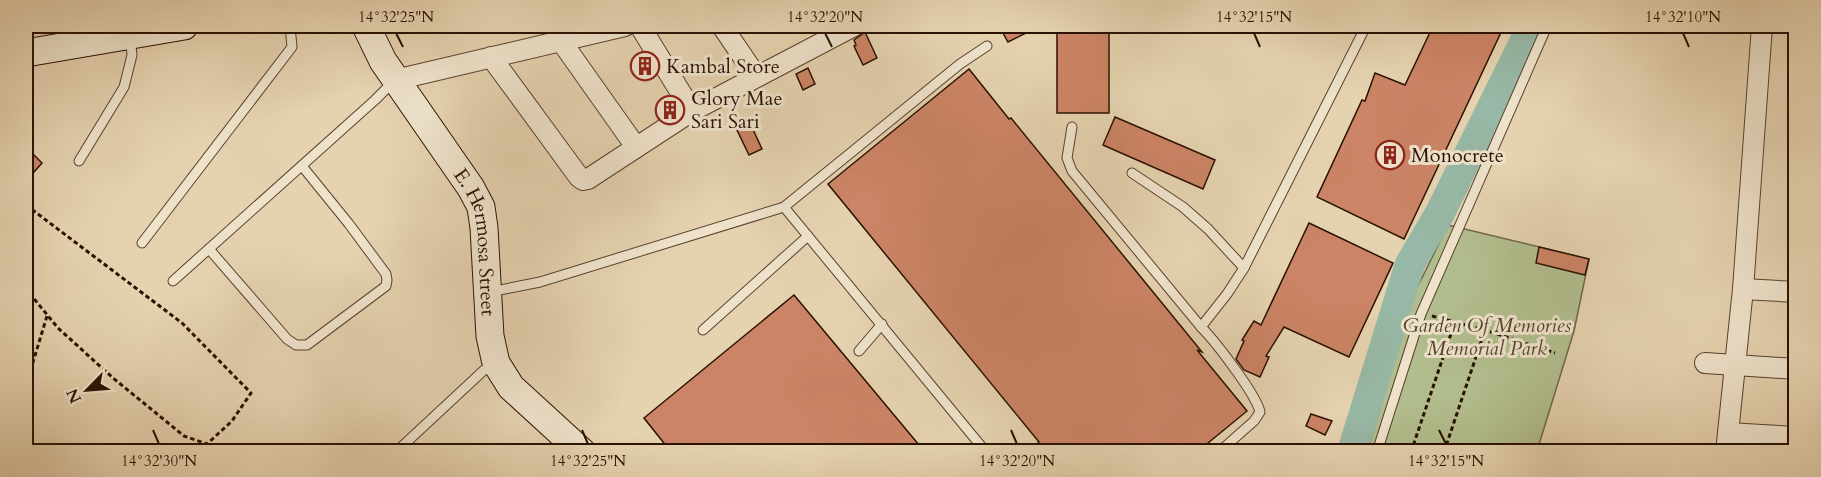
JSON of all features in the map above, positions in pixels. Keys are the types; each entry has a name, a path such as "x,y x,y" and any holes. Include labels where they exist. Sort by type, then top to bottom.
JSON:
{"street":[{"path":"26,53 184,26"},
{"name":"E. Hermosa Street","path":"366,26 395,80 471,188 481,207 490,336 496,363 511,387 582,452"},
{"path":"395,80 625,26"},
{"path":"640,26 692,111"},
{"path":"722,26 756,76"},
{"path":"491,57 583,180 588,179 692,111 854,26"},
{"path":"1762,26 1743,289 1727,442 1796,437"},
{"path":"561,41 636,147"},
{"path":"1743,289 1796,292"},
{"path":"1705,363 1796,369"}],"lane":[{"path":"142,243 292,46 290,26"},
{"path":"1202,327 1244,268 1366,26"},
{"path":"1377,452 1421,314 1547,26"},
{"path":"79,160 124,87 132,55 130,35"},
{"path":"487,293 540,282 784,207 960,64 987,46"},
{"path":"173,280 395,80"},
{"path":"1072,127 1067,158 1071,171 1212,338 1259,407 1260,412 1254,421 1219,452"},
{"path":"209,249 287,339 296,345 307,345 386,286 386,274 302,166"},
{"path":"1132,173 1183,207 1208,228 1244,268"},
{"path":"784,207 986,452"},
{"path":"703,330 808,236"},
{"path":"859,351 882,324"},
{"path":"396,452 483,371 496,363"}],"path":[{"path":"26,206 182,323 251,393 232,421 201,452"},
{"path":"26,289 58,328 114,378 184,436 207,444"},
{"path":"1421,314 1485,330 1556,353"},
{"path":"26,385 48,315"},
{"path":"1411,452 1455,322"},
{"path":"1444,452 1485,330"},
{"path":"26,440 35,452"}],"green space":[{"name":"Garden Of Memories Memorial Park","path":"1448,225 1589,259 1574,331 1537,451 1367,452 1415,292"}],"building":[{"path":"999,26 1040,26 1008,42"},
{"path":"1057,26 1109,26 1109,113 1057,113"},
{"name":"Monocrete","path":"1433,26 1504,26 1404,239 1317,197 1362,100 1365,101 1375,73 1405,85"},
{"path":"865,32 877,58 863,65 854,46 856,45 854,40"},
{"path":"808,68 815,84 803,90 796,74"},
{"path":"969,69 1202,352 1197,350 1247,411 1197,452 1027,452 1039,442 828,184"},
{"path":"1115,117 1215,160 1203,189 1103,145"},
{"path":"750,123 762,149 749,155 737,130"},
{"path":"26,147 42,163 26,181"},
{"path":"1309,223 1393,263 1349,357 1284,327 1266,356 1269,357 1260,377 1244,370 1236,359 1244,341 1242,340 1254,321 1261,325"},
{"path":"1539,247 1589,259 1585,275 1536,263"},
{"path":"794,295 919,445 911,452 671,452 644,418"},
{"path":"1311,414 1332,421 1325,435 1306,426"}],"waterway":[{"path":"1352,452 1410,264 1440,213 1532,26"}],"place":[{"name":"Kambal Store","path":"645,66"},
{"name":"Glory Mae Sari Sari","path":"670,110"},
{"name":"Monocrete","path":"1390,155"}]}
